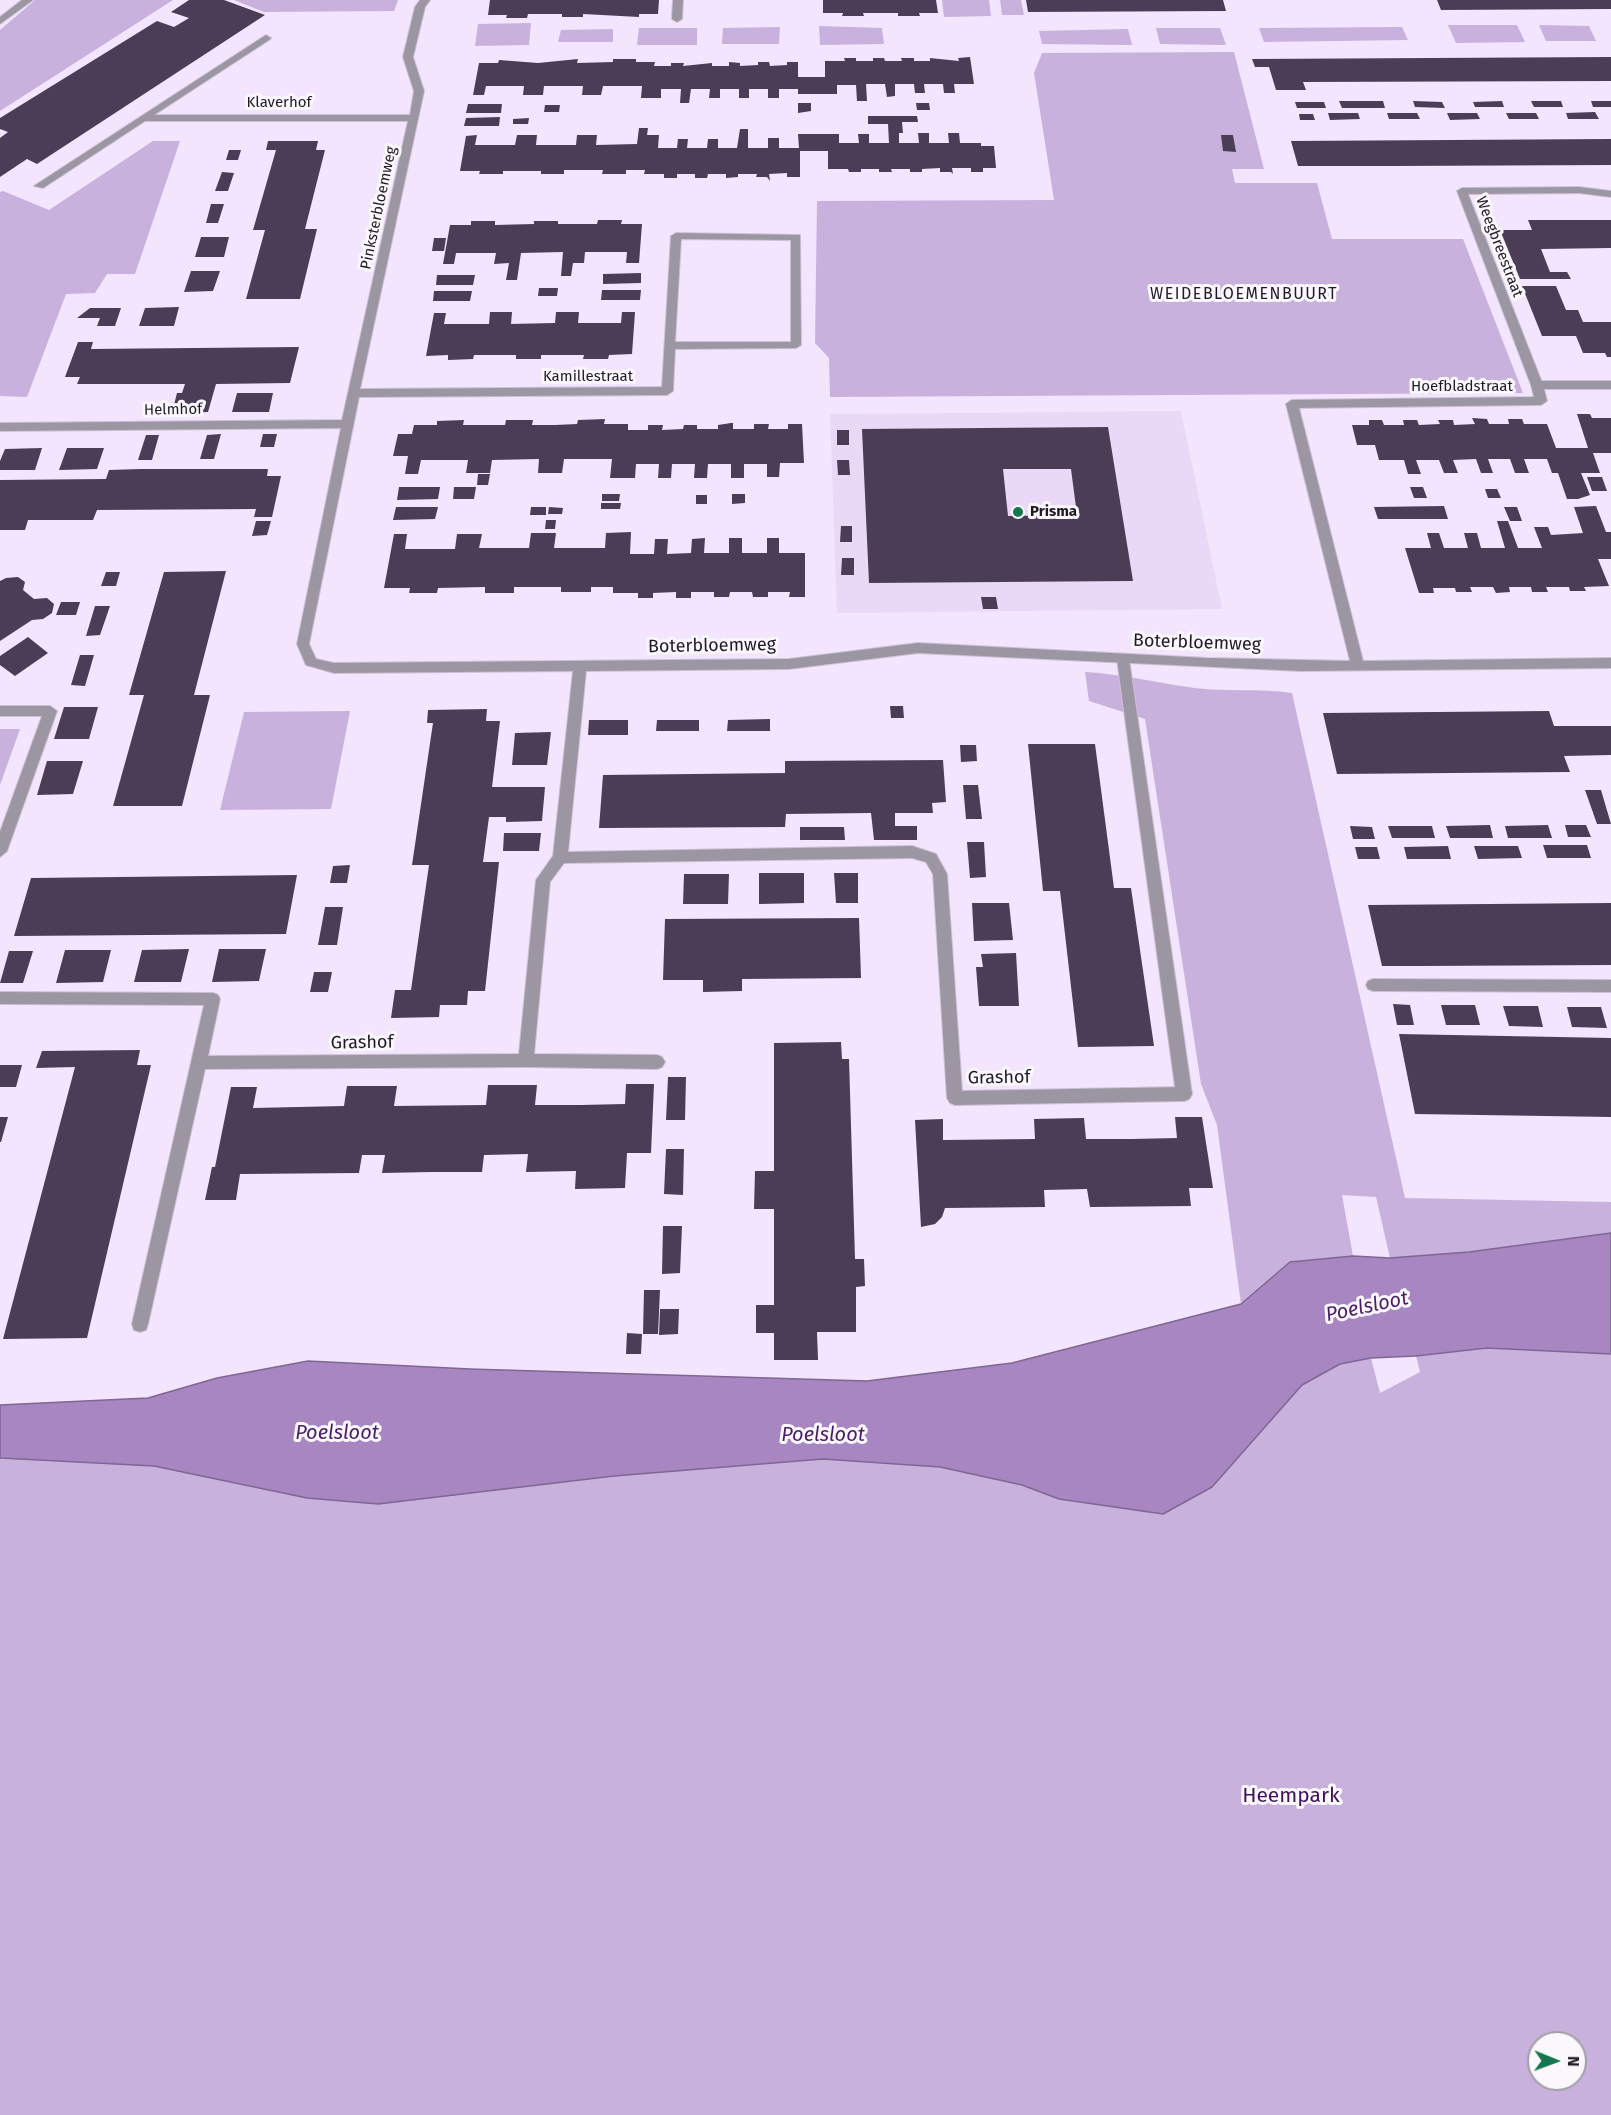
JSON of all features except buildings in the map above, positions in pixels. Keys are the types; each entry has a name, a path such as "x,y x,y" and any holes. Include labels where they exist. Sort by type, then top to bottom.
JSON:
{"street":[{"path":"0,21 28,0"},
{"name":"Pinksterbloemweg","path":"347,424 419,91 408,57 420,7 424,0"},
{"path":"677,19 678,0"},
{"path":"39,186 266,38"},
{"name":"Klaverhof","path":"144,118 414,118"},
{"name":"Weegbreestraat","path":"1537,385 1462,190 1579,190 1611,194"},
{"name":"Kamillestraat","path":"354,393 667,391 669,346 676,236 796,237 796,345 669,346"},
{"name":"Hoefbladstraat","path":"1357,664 1292,404 1541,402 1537,385 1611,385"},
{"name":"Helmhof","path":"0,427 347,424"},
{"name":"Boterbloemweg","path":"347,424 303,644 311,662 334,668 580,668 789,664 918,648 1123,660 1276,665 1611,663"},
{"name":"Grashof","path":"560,858 912,852 931,858 940,874 955,1098 1184,1094 1123,660"},
{"path":"526,1060 543,880 560,858 580,668"},
{"path":"0,711 50,711 0,851"},
{"path":"1373,985 1611,986"},
{"path":"0,998 213,999 140,1324"},
{"name":"Grashof","path":"198,1063 526,1060 657,1062"}],"shaded area":[{"name":"Prisma","path":"1181,411 1222,609 837,613 830,414"}],"green space":[{"path":"35,0 173,0 0,111 0,30"},
{"path":"234,0 398,0 394,11 264,12"},
{"path":"942,0 989,0 991,16 944,17"},
{"path":"1000,0 1021,0 1024,15 1002,15"},
{"path":"531,23 529,45 475,46 478,24"},
{"path":"1448,25 1517,25 1525,42 1456,43"},
{"path":"1539,25 1589,26 1596,41 1546,41"},
{"path":"819,26 882,28 884,44 820,45"},
{"path":"780,27 779,44 722,44 723,28"},
{"path":"1402,27 1408,40 1264,42 1259,28"},
{"path":"639,28 697,28 697,45 637,45"},
{"path":"1156,28 1220,28 1226,45 1160,44"},
{"path":"613,29 613,42 558,42 561,30"},
{"path":"1128,29 1132,45 1042,44 1039,31"},
{"path":"1234,52 1264,169 1232,169 1235,183 1317,183 1332,239 1463,239 1523,393 830,397 829,358 815,343 817,201 1054,200 1034,73 1042,53"},
{"path":"153,141 180,141 135,274 107,274 95,293 66,294 27,397 0,396 0,192 3,191 49,210"},
{"path":"1085,672 1195,688 1292,693 1405,1198 1611,1202 1611,1233 1469,1252 1390,1258 1376,1197 1342,1195 1353,1256 1290,1262 1241,1304 1217,1125 1201,1084 1145,719 1089,701"},
{"path":"350,711 331,809 220,810 244,712"},
{"path":"0,729 20,729 0,785"},
{"name":"Heempark","path":"1487,1348 1611,1354 1611,2115 0,2115 0,1458 154,1466 307,1498 378,1504 614,1476 823,1459 940,1467 1022,1485 1059,1499 1222,1476 1302,1385 1340,1364 1371,1358 1380,1393 1420,1372 1416,1356"}],"water":[{"name":"Poelsloot","path":"1611,1233 1611,1354 1487,1348 1416,1356 1371,1358 1340,1364 1302,1385 1212,1487 1163,1514 1059,1499 1022,1485 940,1467 823,1459 614,1476 378,1504 307,1498 154,1466 0,1458 0,1405 148,1398 217,1378 308,1361 470,1369 867,1381 1012,1363 1241,1304 1290,1262 1353,1256 1390,1258 1469,1252"}],"place":[{"name":"Prisma","path":"1018,512"}],"district":[{"name":"WEIDEBLOEMENBUURT","path":"1244,295"}]}
